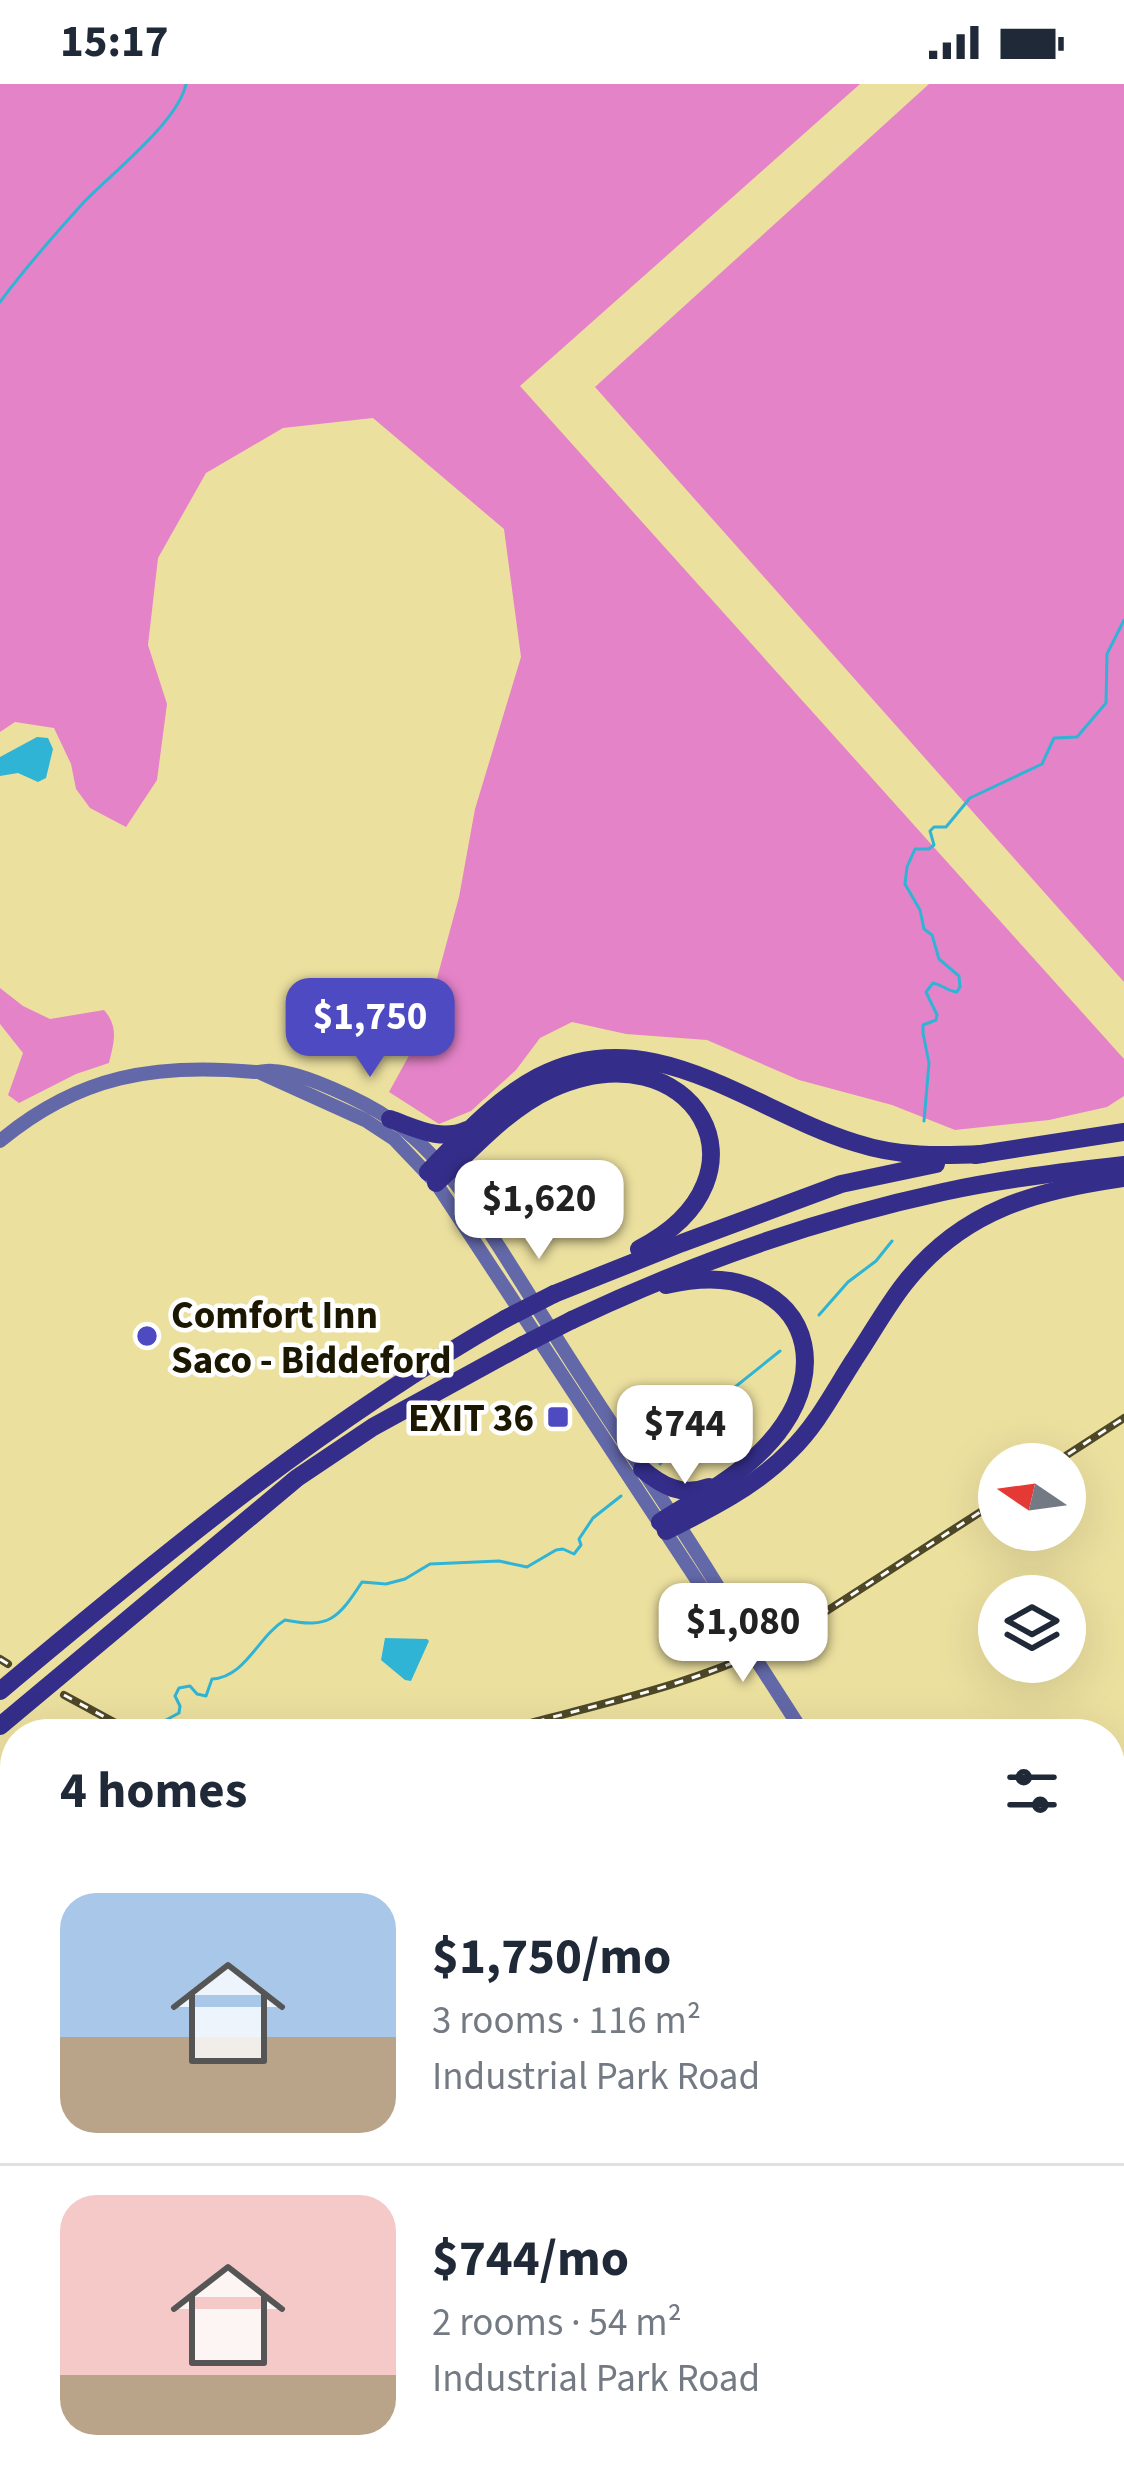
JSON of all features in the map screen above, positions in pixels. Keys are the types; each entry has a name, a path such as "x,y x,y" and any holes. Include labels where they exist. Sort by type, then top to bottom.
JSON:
{"highway":[{"path":"437,1172 511,1093 539,1076 579,1062 626,1057 667,1064 860,1145 923,1156 982,1154"},
{"path":"0,1691 204,1523 335,1425 452,1349 646,1246 691,1210 706,1182 710,1144 705,1126 687,1099 668,1084 616,1073 576,1079 545,1092 437,1172"},
{"path":"390,1118 449,1136 481,1121"},
{"path":"554,1294 841,1184 982,1154 1124,1132"},
{"path":"9,1719 312,1467 373,1427 572,1320 723,1255 866,1210 1024,1177 1124,1165"},
{"path":"670,1523 737,1492 789,1453 819,1416 903,1285 952,1236 1038,1193 1124,1178"},
{"path":"632,1292 682,1282 733,1282 764,1293 795,1322 806,1358 796,1404 766,1447 670,1523"},
{"path":"641,1469 676,1490 698,1491 724,1480"},
{"path":"21,1719 77,1664"}],"main road":[{"path":"0,1141 69,1097 141,1072 192,1067 278,1071 318,1083 390,1118 475,1209 641,1469 712,1603 723,1608 794,1719"},
{"path":"261,1072 365,1120 437,1172 670,1523"}],"shaded area":[{"path":"0,84 860,84 520,386 1124,1059 1124,1096 1107,1107 1049,1120 955,1130 892,1105 799,1080 707,1040 626,1034 572,1022 540,1038 516,1070 471,1111 439,1124 389,1092 423,1030 459,897 475,809 521,657 504,529 373,418 283,428 206,473 158,558 148,645 167,704 157,780 126,827 90,808 76,789 71,764 54,728 15,722 0,732"},
{"path":"929,84 1124,84 1124,982 595,387"},
{"path":"0,988 50,1019 104,1010 113,1029 109,1063 19,1103 8,1095 23,1053 0,1024"}],"water":[{"path":"37,737 48,738 53,749 46,778 38,782 18,773 0,776 0,757"},
{"path":"385,1638 429,1641 411,1681 381,1660"}],"waterway":[{"path":"0,302 84,202 158,130 186,84"},
{"path":"924,1121 929,1063 923,1025 937,1015 926,992 933,983 957,992 960,987 959,976 939,959 932,935 924,929 920,910 905,884 907,867 915,849 934,845 930,831 946,827 970,798 1042,764 1054,738 1077,737 1106,703 1107,654 1124,620"},
{"path":"819,1315 892,1241"},
{"path":"660,1464 700,1429 704,1414 715,1403 780,1351"},
{"path":"168,1719 179,1713 175,1696 179,1688 190,1686 206,1696 212,1679 243,1664 285,1620 312,1623 331,1618 362,1582 386,1584 405,1579 430,1564 499,1561 527,1567 556,1550 574,1554 593,1518 621,1496"}],"railway":[{"path":"1085,1443 1124,1418"},
{"path":"546,1719 685,1680 777,1643 978,1514"},
{"path":"0,1659 8,1664"},
{"path":"64,1695 108,1719"}],"place":[{"name":"Comfort Inn Saco - Biddeford","path":"147,1336"},
{"name":"EXIT 36","path":"558,1417"}]}
